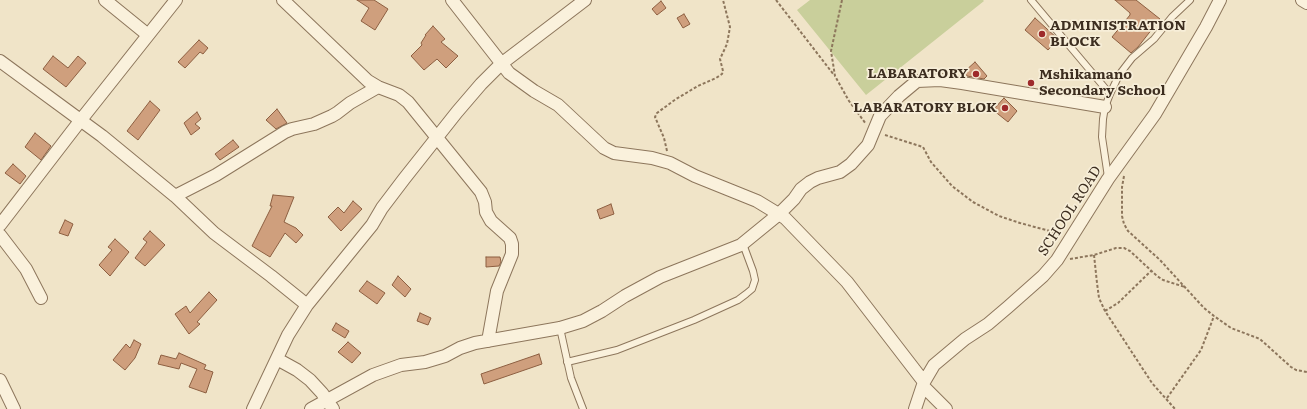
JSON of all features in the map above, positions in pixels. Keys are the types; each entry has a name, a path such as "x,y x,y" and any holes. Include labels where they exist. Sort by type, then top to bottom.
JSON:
{"street":[{"path":"105,0 148,35"},
{"path":"0,225 5,208 80,121 176,0"},
{"path":"284,0 361,75 378,87 392,92 406,100 481,192 486,202 486,212 491,221 509,235 512,240 511,260 497,291 488,340"},
{"path":"452,0 501,64 515,78 563,109 604,148 614,153 652,158 670,163 695,176 758,201 779,214 847,282 924,384 946,409"},
{"path":"253,409 288,335 307,305 372,225 390,198 437,138 481,84 501,64 585,0"},
{"name":"SCHOOL ROAD","path":"915,409 924,384 934,365 965,339 988,324 1008,307 1043,276 1057,260 1108,179 1155,114 1206,27 1219,0"},
{"path":"1302,0 1307,3"},
{"path":"0,61 102,136 175,196 214,233 307,305"},
{"path":"311,409 330,404 373,375 391,368 414,362 425,362 445,356 460,348 475,343 560,328 583,321 602,311 631,292 660,277 743,244 779,214 794,199 801,189 810,182 818,178 840,172 851,164 868,145 880,116 917,81 940,80 962,83 1105,107"},
{"path":"175,196 216,175 285,132 314,124 332,116 350,103 378,87"},
{"path":"0,235 26,269 41,298"},
{"path":"276,359 297,370 310,380 330,404"},
{"path":"0,380 14,409"}],"lane":[{"path":"1031,0 1110,94"},
{"path":"1108,179 1102,137 1105,107 1110,94 1119,75 1128,64 1154,39 1172,17 1190,0"},
{"path":"567,362 617,350 694,320 746,294 752,289 755,280 753,270 743,244"},
{"path":"560,328 571,378 583,409"}],"path":[{"path":"670,163 664,138 655,115 666,105 722,74 723,71 720,59 727,44 730,27 723,0"},
{"path":"776,0 835,76 849,101 872,133"},
{"path":"835,76 831,51 842,0"},
{"path":"868,145 884,134 923,147 932,162 952,186 973,202 999,216 1049,232 1072,236"},
{"path":"1124,174 1122,204 1124,224 1128,231 1160,260 1204,308 1214,316 1231,328 1260,339 1291,367 1296,370 1307,372"},
{"path":"1057,260 1078,259 1116,248 1124,248 1130,251 1163,280 1186,287"},
{"path":"1094,255 1096,283 1099,298 1105,312 1152,383 1175,409"},
{"path":"1105,312 1118,303 1151,271"},
{"path":"1167,399 1201,350 1214,316"}],"green space":[{"path":"810,0 984,1 866,95 797,10"}],"building":[{"path":"357,0 374,0 388,9 375,30 361,21 369,8"},
{"path":"1115,0 1136,0 1160,19 1138,47 1131,53 1112,37 1130,15 1130,13"},
{"path":"661,1 666,8 657,15 652,9"},
{"path":"684,14 690,24 683,28 677,18"},
{"name":"ADMINISTRATION BLOCK","path":"1035,18 1058,39 1048,50 1025,30"},
{"path":"433,26 445,39 441,42 458,56 446,68 437,59 424,70 411,56 422,45 421,43 425,35"},
{"path":"199,40 208,48 203,54 200,52 185,68 178,62"},
{"path":"53,56 68,68 78,56 86,63 66,87 43,69"},
{"name":"LABARATORY","path":"975,62 987,76 984,79 967,76 964,72"},
{"name":"LABARATORY BLOK","path":"1004,98 1017,111 1008,122 993,110"},
{"path":"150,101 160,110 138,140 127,131"},
{"path":"277,109 287,123 276,129 266,120"},
{"path":"197,112 201,119 195,124 200,128 191,135 184,123"},
{"path":"35,133 51,146 41,160 25,147"},
{"path":"233,140 239,147 220,160 215,154"},
{"path":"13,164 26,176 20,184 5,173"},
{"path":"273,195 294,197 284,222 296,228 303,235 296,243 285,233 270,257 252,246 272,206 270,206"},
{"path":"353,201 362,209 341,231 328,217 338,207 344,213"},
{"path":"611,204 614,214 600,219 597,210"},
{"path":"65,220 73,224 68,236 59,233"},
{"path":"150,231 165,245 145,266 135,258 147,242 143,239"},
{"path":"115,239 129,252 110,276 99,265 112,250 108,247"},
{"path":"486,257 500,257 501,262 499,266 486,267"},
{"path":"398,276 411,289 405,297 392,285"},
{"path":"367,281 385,293 377,304 359,291"},
{"path":"209,292 217,300 197,322 200,324 189,334 175,314 186,306 190,313"},
{"path":"420,313 431,318 428,325 417,321"},
{"path":"336,323 349,331 345,338 332,330"},
{"path":"134,340 141,344 135,358 125,370 113,360 126,344 130,348"},
{"path":"348,342 361,353 352,363 338,352"},
{"path":"179,353 206,365 204,369 213,372 206,393 189,387 197,369 181,363 179,369 158,364 161,355 176,359"},
{"path":"539,354 542,364 484,384 481,374"}],"place":[{"name":"ADMINISTRATION BLOCK","path":"1042,34"},
{"name":"LABARATORY","path":"976,74"},
{"name":"Mshikamano Secondary School","path":"1031,83"},
{"name":"LABARATORY BLOK","path":"1005,108"}]}
